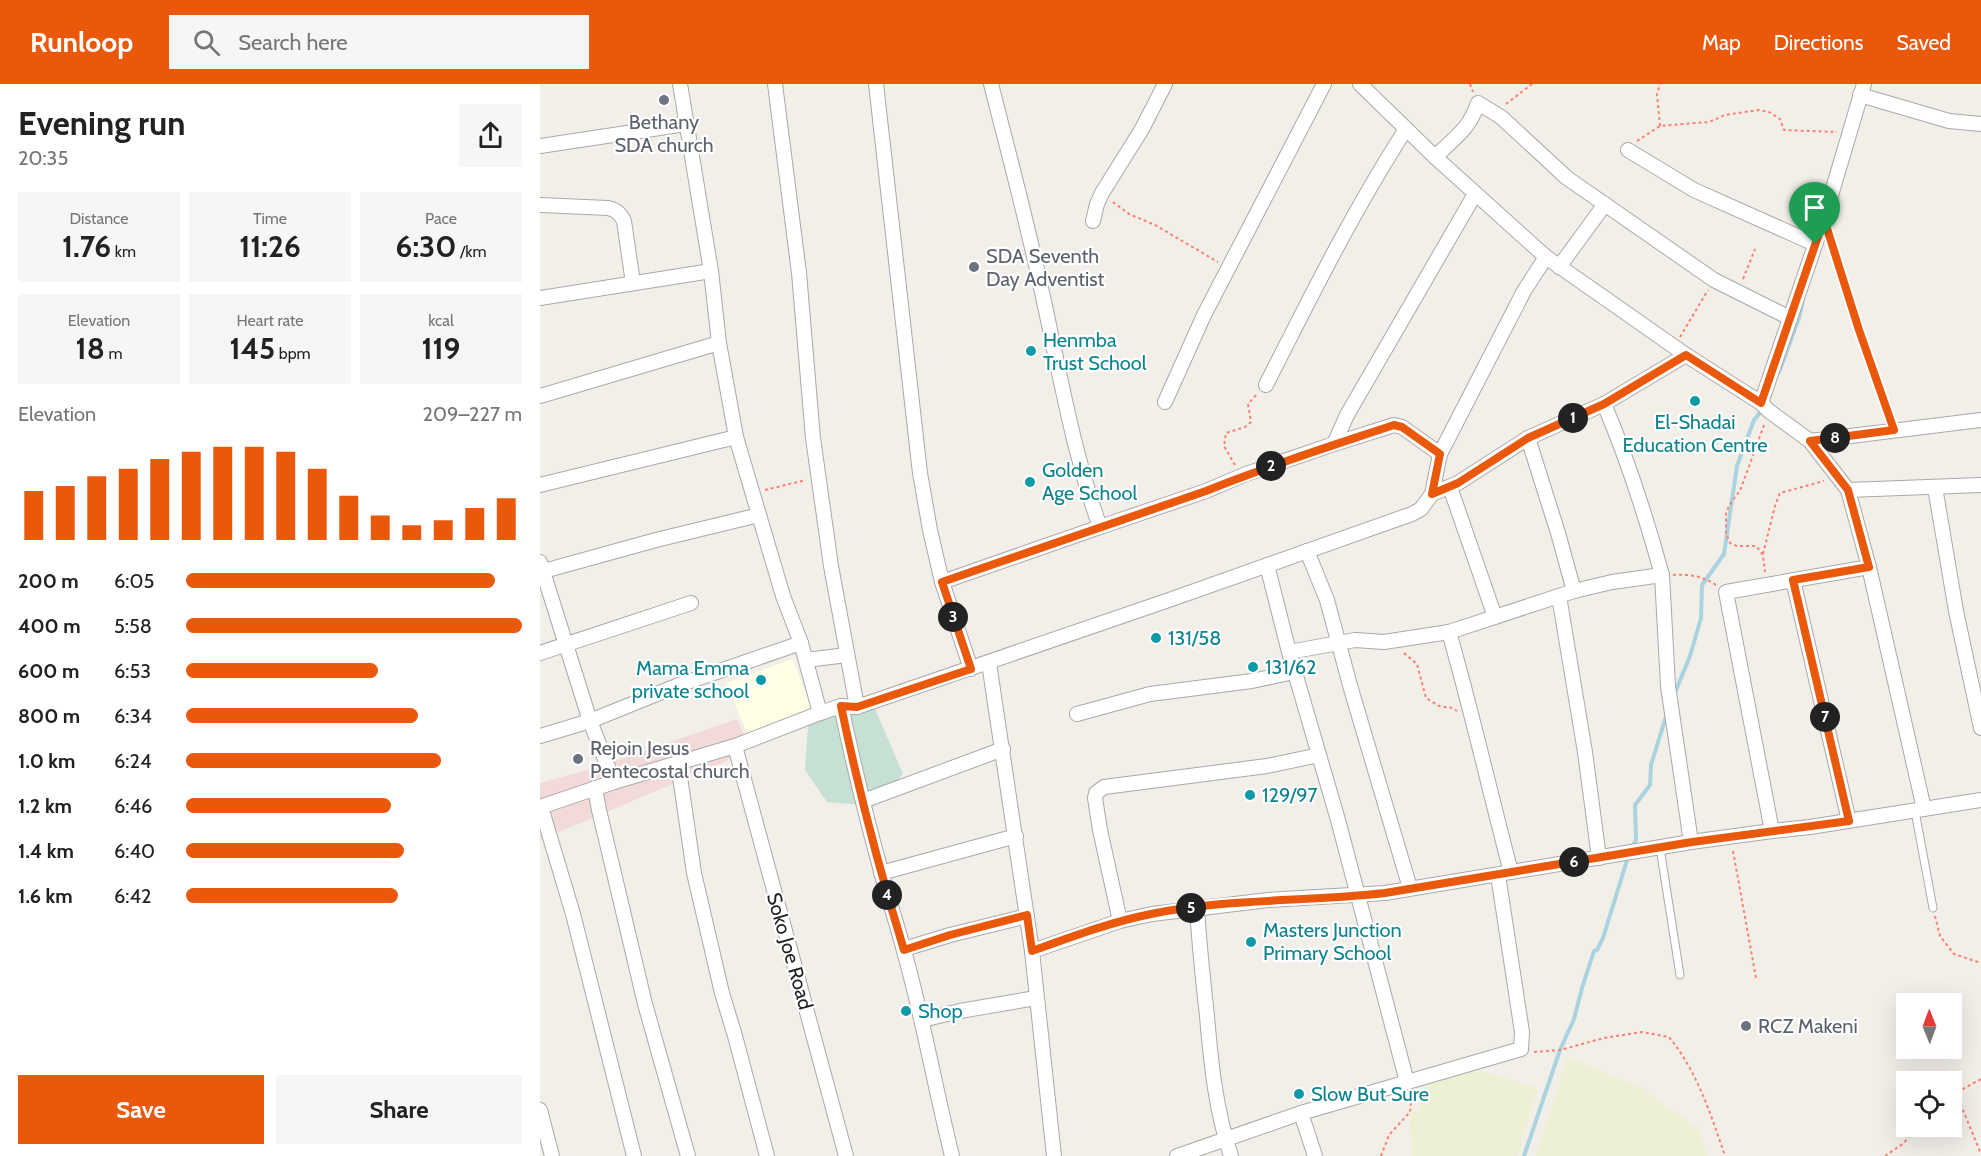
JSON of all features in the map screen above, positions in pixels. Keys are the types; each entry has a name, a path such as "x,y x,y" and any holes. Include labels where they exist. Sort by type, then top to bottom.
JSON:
{"street":[{"path":"680,84 711,271 719,343 736,437 783,596 801,643 820,713"},
{"path":"775,84 799,273 813,438 831,566 857,707"},
{"path":"876,84 921,473 930,530 942,582 971,669"},
{"path":"991,84 1043,296 1084,484 1100,527"},
{"path":"1093,221 1096,204 1142,129 1165,84"},
{"path":"1165,402 1203,315 1324,84"},
{"path":"1360,84 1435,157 1546,257 1674,347 1765,407 1810,441 1838,477 1848,490 1869,567 1919,810"},
{"path":"1765,407 1790,318 1824,219 1862,90 1874,101 1949,121 1981,124"},
{"path":"1435,157 1465,129 1474,116 1478,103 1501,117 1567,178 1714,280 1790,318"},
{"path":"540,146 686,124"},
{"path":"1266,385 1373,179 1406,129"},
{"path":"1628,150 1694,189 1815,244"},
{"path":"1334,444 1347,415 1475,194"},
{"path":"1559,267 1605,204"},
{"path":"540,205 615,209 624,221 633,283"},
{"path":"634,1156 573,914 541,807 614,782 735,746 841,706 857,707 989,663 1412,514 1421,508 1432,494 1440,454 1524,291 1546,257"},
{"path":"540,298 711,271"},
{"path":"540,396 719,343"},
{"path":"1432,494 1450,487 1528,438 1604,404 1686,355"},
{"path":"1604,404 1624,450 1662,575 1668,686 1692,842"},
{"path":"1810,441 1981,420"},
{"path":"942,582 1206,491 1246,474 1398,425 1440,454"},
{"path":"540,485 736,437"},
{"path":"1528,438 1574,591"},
{"path":"1848,490 1981,485"},
{"path":"1450,487 1495,617"},
{"path":"1935,487 1956,611 1981,728"},
{"path":"614,782 590,721 541,569 759,515"},
{"path":"1307,551 1327,600 1410,888"},
{"path":"1267,565 1288,652 1319,755 1407,1082"},
{"path":"1772,831 1726,592 1869,567"},
{"path":"1288,652 1338,642 1366,639 1384,642 1449,632 1574,591 1612,582 1662,575"},
{"path":"1793,580 1849,821"},
{"path":"1559,596 1585,753 1599,858"},
{"path":"540,653 692,603"},
{"path":"1177,1156 1301,1113 1521,1049 1522,1032 1504,874 1474,723 1449,632"},
{"path":"540,736 590,721 679,685 801,643"},
{"path":"806,660 847,655"},
{"path":"989,663 1032,951 1054,1156"},
{"path":"1080,713 1077,714 1150,694 1252,681 1294,672"},
{"path":"841,706 881,873 922,1020 935,1088 952,1156"},
{"name":"Soko Joe Road","path":"735,746 846,1156"},
{"path":"863,801 1003,749"},
{"path":"1120,921 1100,830 1096,793 1104,787 1267,766 1319,755"},
{"path":"678,763 694,873 722,993 767,1156"},
{"path":"596,788 599,810 645,1004 688,1156"},
{"path":"1032,951 1120,921 1152,914 1268,900 1358,896 1623,855 1692,842 1981,800"},
{"path":"881,873 1016,836"},
{"path":"1197,907 1213,1080 1225,1139 1231,1156"},
{"path":"904,950 950,935 1027,915"},
{"path":"922,1020 1036,998"},
{"path":"540,1110 544,1143 552,1156"},
{"path":"1301,1113 1315,1156"}],"lane":[{"path":"1824,219 1894,430"},
{"path":"1919,810 1934,908"},
{"path":"1660,848 1680,975"}],"path":[{"path":"1494,113 1532,84"},
{"path":"1660,84 1657,94 1660,126"},
{"path":"1628,150 1632,144 1660,126 1709,122 1725,115 1758,110 1769,112 1780,119 1785,130 1849,132"},
{"path":"1102,193 1130,214 1155,225 1228,268"},
{"path":"1738,293 1755,249"},
{"path":"1674,347 1714,280"},
{"path":"1246,474 1238,469 1224,446 1226,432 1245,427 1251,422 1248,404 1266,385"},
{"path":"1763,555 1756,546 1737,546 1730,543 1726,534 1725,520 1731,501 1740,491 1765,407"},
{"path":"753,493 819,477"},
{"path":"1766,585 1763,555 1780,493 1838,477"},
{"path":"1662,575 1685,574 1707,579 1726,592"},
{"path":"1398,649 1417,664 1426,698 1439,705 1452,708 1463,718 1474,723"},
{"path":"1730,837 1756,978"},
{"path":"1934,908 1940,936 1954,954 1981,963"},
{"path":"1521,1049 1539,1052 1560,1050 1604,1038 1642,1032 1669,1037 1683,1054 1709,1110 1725,1156"},
{"path":"1962,1090 1981,1079"},
{"path":"1381,1156 1389,1135 1410,1112 1412,1094 1407,1082"},
{"path":"1962,1108 1981,1154"},
{"path":"1885,1156 1904,1143 1908,1137"}],"shaded area":[{"path":"793,659 812,711 748,735 726,683"},
{"path":"836,704 873,704 903,774 875,806 827,802 805,770 808,726"},
{"path":"737,719 747,742 725,762 540,840 540,783 595,768"},
{"path":"1567,1057 1640,1087 1698,1128 1707,1156 1536,1156"},
{"path":"1484,1071 1537,1088 1518,1156 1411,1156 1410,1112 1423,1111 1419,1109 1420,1095 1429,1084 1449,1075"}],"waterway":[{"path":"1779,372 1799,318 1803,300"},
{"path":"1674,695 1690,656 1701,618 1702,585 1724,554 1737,466 1754,420 1763,409"},
{"path":"1631,848 1636,840 1635,805 1650,785 1651,765 1667,713"},
{"path":"1524,1156 1560,1050 1574,1019 1594,951 1597,950 1603,938 1628,857"}],"place":[{"name":"Bethany SDA church","path":"664,100"},
{"name":"SDA Seventh Day Adventist","path":"974,267"},
{"name":"Henmba Trust School","path":"1031,351"},
{"name":"El-Shadai Education Centre","path":"1695,401"},
{"name":"Golden Age School","path":"1030,482"},
{"name":"131/58","path":"1156,638"},
{"name":"131/62","path":"1253,667"},
{"name":"Mama Emma private school","path":"761,680"},
{"name":"Rejoin Jesus Pentecostal church","path":"578,759"},
{"name":"129/97","path":"1250,795"},
{"name":"Masters Junction Primary School","path":"1251,942"},
{"name":"Shop","path":"906,1011"},
{"name":"RCZ Makeni","path":"1746,1026"},
{"name":"Slow But Sure","path":"1299,1094"}],"route":[{"path":"1824,219 1894,430 1810,441 1848,490 1869,567 1793,580 1849,821 1692,842 1385,893 1268,900 1152,914 1120,921 1032,951 1027,915 950,935 904,950 881,873 841,706 857,707 971,669 942,582 1206,491 1246,474 1394,425 1402,427 1440,454 1432,494 1458,483 1528,438 1604,404 1686,355 1761,403 1815,244 1824,219"}]}
